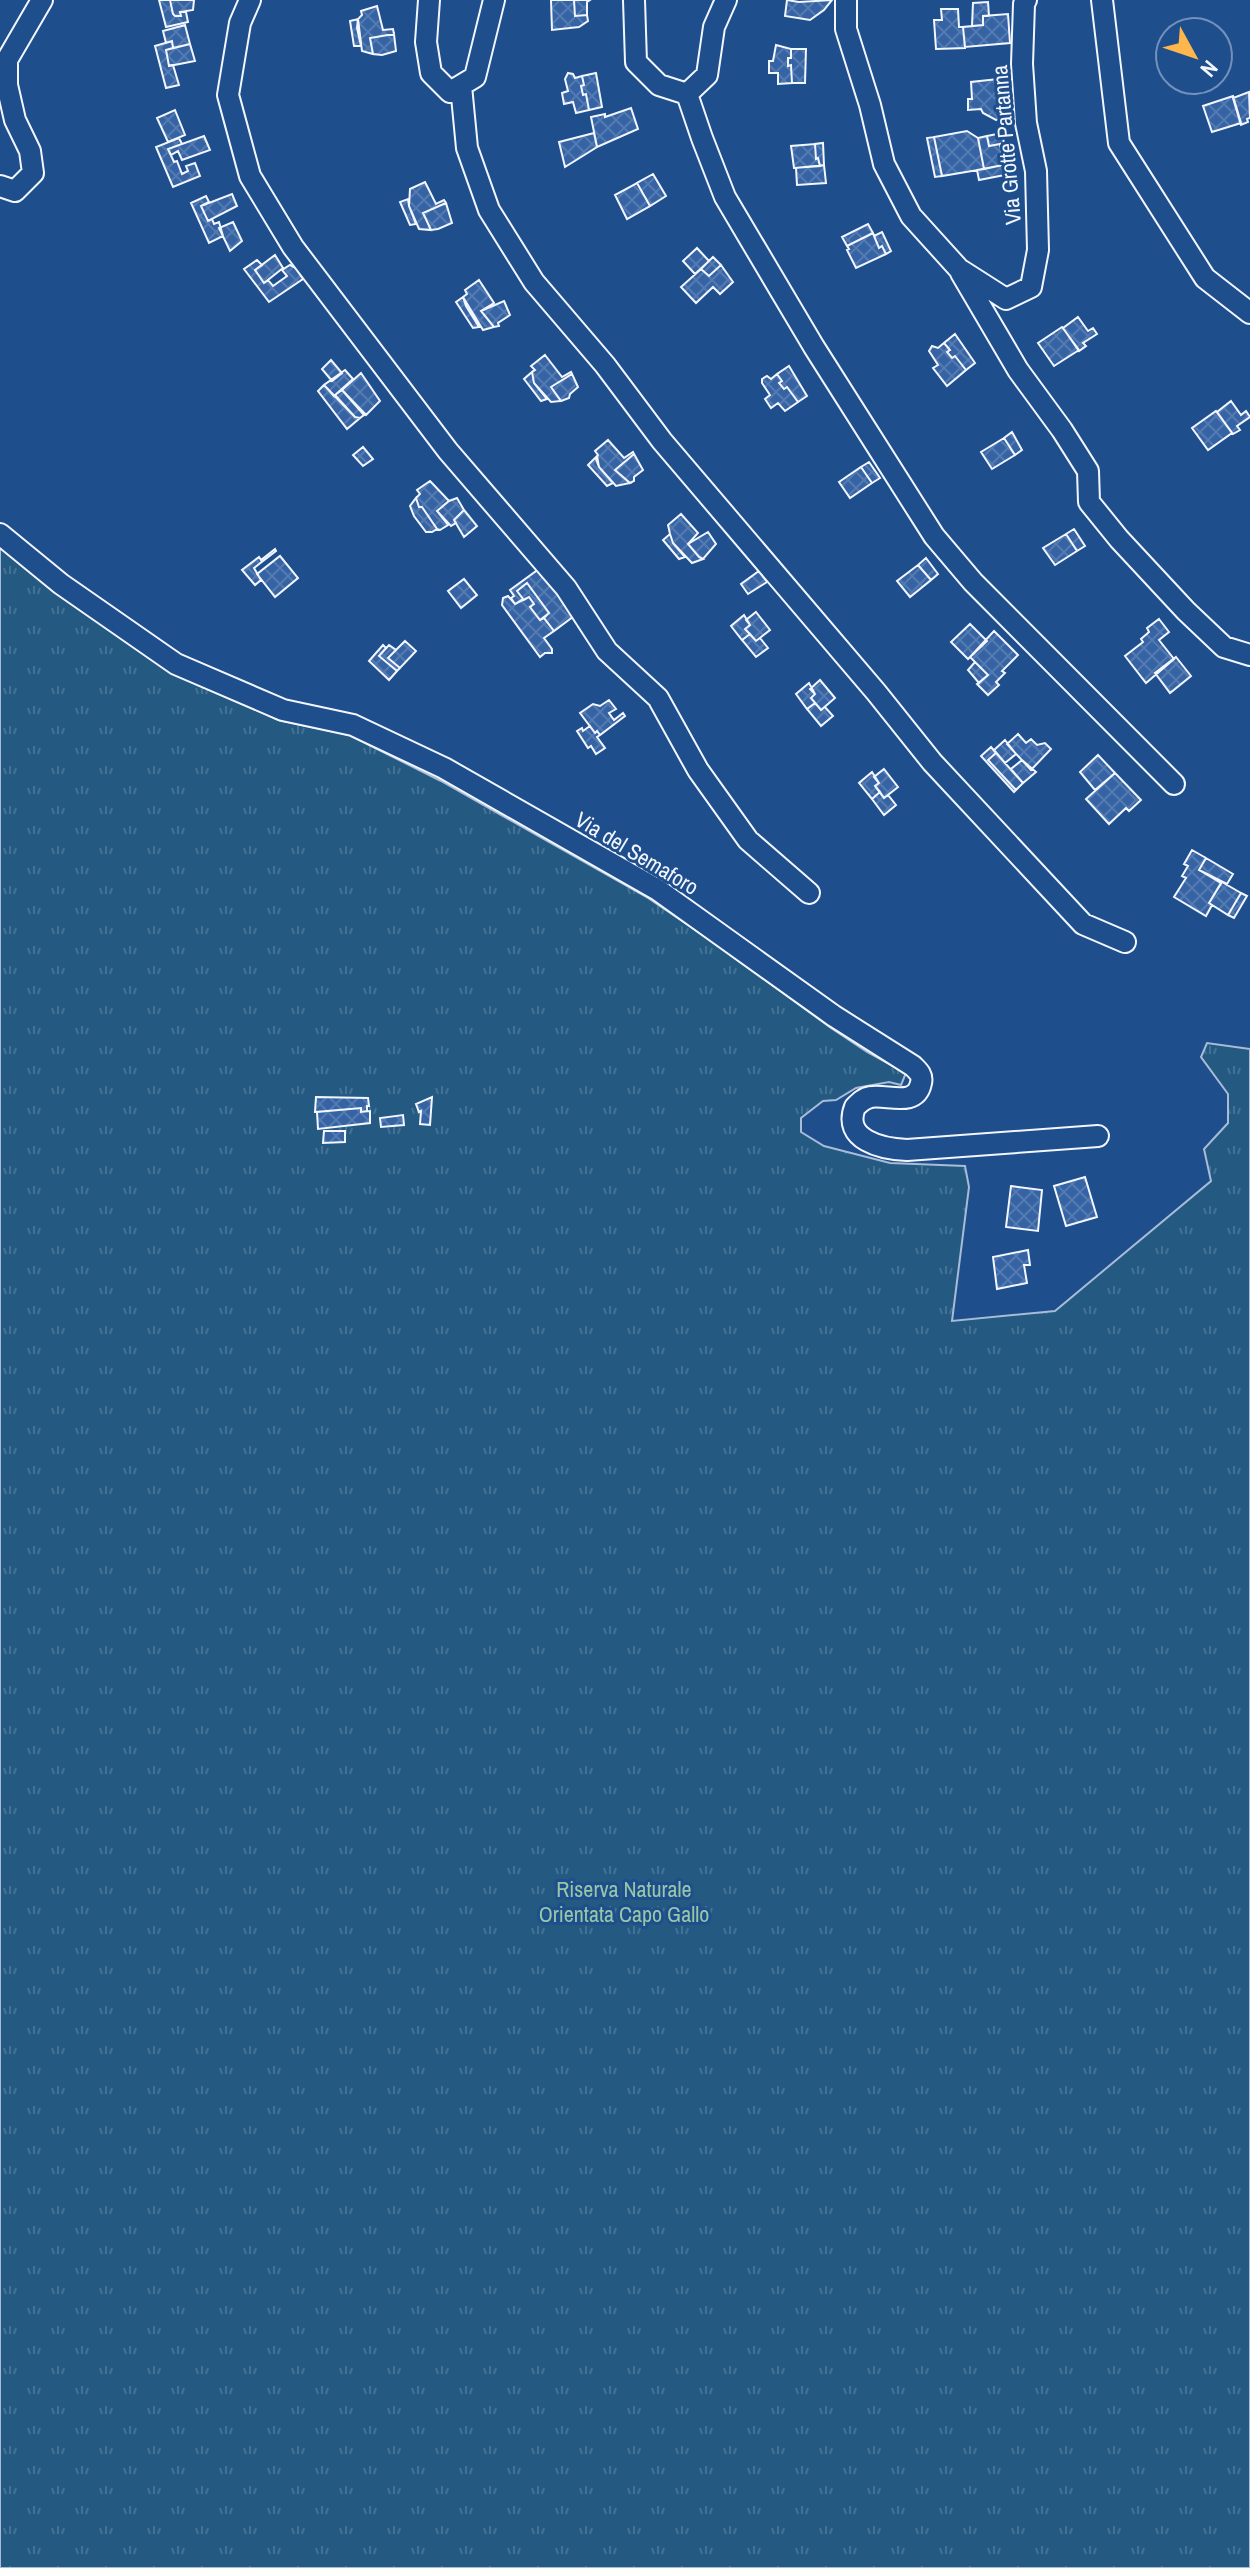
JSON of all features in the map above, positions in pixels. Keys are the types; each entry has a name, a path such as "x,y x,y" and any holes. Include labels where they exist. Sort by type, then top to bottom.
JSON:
{"street":[{"path":"0,186 15,191 33,173 30,151 15,120 7,85 7,60 42,0"},
{"path":"250,0 240,23 228,95 250,176 293,247 448,451 566,588 607,651 658,698 698,770 748,840 809,893"},
{"path":"429,0 426,42 431,73 450,92 475,77 494,0"},
{"path":"634,0 636,62 659,85 687,94"},
{"path":"687,94 707,75 714,27 726,0"},
{"name":"Via Grotte Partanna","path":"846,0 846,29 870,105 884,164 911,216 959,269 1006,299 1031,287 1038,250 1036,171 1026,123 1022,64 1026,0"},
{"path":"1102,0 1119,143 1205,278 1250,313"},
{"path":"461,86 467,148 489,210 534,282 605,365 662,441 932,762 1083,924 1125,942"},
{"path":"687,94 725,197 814,347 934,536 973,582 1174,784"},
{"path":"959,269 1018,370 1088,471 1089,502 1186,611 1224,647 1250,655"},
{"name":"Via del Semaforo","path":"0,534 61,584 176,664 283,710 353,725 444,768 658,890 866,1037 913,1066 922,1081 913,1095 901,1099 868,1097 855,1107 852,1123 856,1130 878,1147 907,1150 1098,1136"}],"green space":[{"name":"Riserva Naturale Orientata Capo Gallo","path":"0,546 175,673 278,720 349,735 441,781 648,898 831,1028 906,1073 901,1085 889,1082 856,1088 836,1100 823,1101 801,1118 801,1132 824,1146 890,1163 965,1166 969,1187 952,1321 1055,1311 1211,1181 1204,1149 1228,1123 1228,1094 1201,1057 1207,1043 1250,1049 1250,2568 0,2568"}],"building":[{"path":"159,0 170,0 175,16 186,12 188,22 166,27"},
{"path":"170,0 194,0 193,10 175,16"},
{"path":"551,0 574,0 575,16 587,15 588,21 579,27 552,30"},
{"path":"574,0 590,0 587,2 587,15 575,16"},
{"path":"787,0 832,0 810,20 785,16"},
{"path":"988,2 989,16 983,16 983,25 972,26 973,3"},
{"path":"377,6 383,30 393,29 394,34 370,38 373,54 362,51 358,19 361,11"},
{"path":"941,9 958,9 965,48 936,49 934,20 942,20"},
{"path":"1008,14 1010,43 965,47 963,27 983,25 983,16"},
{"path":"358,19 361,46 354,46 350,21"},
{"path":"185,25 190,44 173,48 172,41 166,43 163,31"},
{"path":"394,34 396,51 373,54 370,38"},
{"path":"172,41 173,48 166,50 169,66 173,65 179,85 166,88 155,46"},
{"path":"190,44 195,61 169,66 166,50"},
{"path":"776,45 791,49 788,66 791,65 792,83 778,84 778,73 769,73 769,61 773,61"},
{"path":"791,49 806,49 805,83 792,83 791,65 788,66"},
{"path":"568,73 575,78 582,76 584,85 581,86 589,110 576,113 573,102 564,104 562,93 568,91 565,79"},
{"path":"596,73 602,107 589,110 581,86 584,85 582,76"},
{"path":"998,79 1002,97 1017,116 996,120 981,109 968,110 968,99 972,99 971,82"},
{"path":"1249,92 1250,118 1241,125 1233,98"},
{"path":"1233,96 1241,123 1212,132 1203,106"},
{"path":"631,108 638,129 597,147 591,117 605,114 605,117"},
{"path":"175,110 185,135 168,142 157,118"},
{"path":"967,131 978,138 984,169 942,176 934,137"},
{"path":"594,133 597,147 565,167 559,142"},
{"path":"1002,133 1010,174 979,180 977,170 1003,165 1000,144 989,146 987,136"},
{"path":"204,136 210,150 182,160 178,151 171,155 168,149"},
{"path":"987,136 989,146 1000,144 1003,165 984,169 978,138"},
{"path":"934,137 942,176 935,177 927,138"},
{"path":"179,138 182,144 168,149 174,162 177,161 182,174 188,171 186,166 195,163 200,176 173,187 156,147"},
{"path":"823,143 824,165 820,166 815,144"},
{"path":"815,144 820,166 794,168 791,146"},
{"path":"824,165 826,183 797,185 796,168"},
{"path":"653,174 666,196 650,206 637,183"},
{"path":"425,182 436,204 444,200 446,203 423,213 431,230 419,229 409,206 410,189"},
{"path":"637,183 650,206 627,219 615,195"},
{"path":"232,194 237,206 208,221 201,206"},
{"path":"206,196 209,202 201,206 208,221 212,219 214,224 219,222 223,236 209,243 191,203"},
{"path":"408,199 416,224 410,225 400,202"},
{"path":"446,203 452,223 431,230 423,213"},
{"path":"233,222 242,241 230,251 219,228"},
{"path":"868,224 873,233 847,246 842,237"},
{"path":"882,232 891,251 886,254 882,246 879,248 874,236"},
{"path":"873,233 879,248 882,246 886,254 856,268 847,246"},
{"path":"697,248 709,261 695,274 683,261"},
{"path":"275,255 283,268 264,283 255,270"},
{"path":"713,257 721,265 709,276 701,269"},
{"path":"257,260 262,265 255,270 264,283 268,280 273,286 287,276 282,270 290,265 303,279 269,302 244,269"},
{"path":"721,265 733,282 720,294 713,287 696,303 681,287 701,269 709,276"},
{"path":"479,280 494,303 481,311 494,327 483,330 463,297 467,294 465,290"},
{"path":"463,297 479,327 473,328 456,302"},
{"path":"504,301 510,315 494,327 481,311"},
{"path":"1078,317 1088,331 1093,328 1097,334 1083,343 1086,346 1079,351 1063,328"},
{"path":"1062,327 1079,350 1054,366 1038,343"},
{"path":"955,334 975,363 966,370 955,356 952,358 947,352 950,350 944,343"},
{"path":"944,343 950,350 947,352 952,358 955,356 966,370 947,386 933,368 938,365 929,351 932,346 938,348"},
{"path":"545,355 562,377 572,374 551,387 561,401 551,402 534,383 532,372 535,370 531,366"},
{"path":"331,360 342,373 332,381 322,369"},
{"path":"789,366 807,396 798,402 787,387 784,389 779,383 782,381 777,374"},
{"path":"345,370 353,379 334,396 324,385"},
{"path":"532,372 534,383 547,399 541,401 524,379"},
{"path":"361,373 380,401 366,415 342,390"},
{"path":"572,374 578,387 569,398 561,401 551,387"},
{"path":"777,374 782,381 779,383 784,389 787,387 798,402 785,411 778,403 771,408 765,399 770,395 762,379 767,376 771,379"},
{"path":"324,385 355,417 360,418 347,429 318,391"},
{"path":"342,390 364,415 355,417 335,395"},
{"path":"1231,401 1241,415 1246,411 1250,417 1237,426 1240,430 1233,434 1217,412"},
{"path":"1216,411 1232,433 1208,450 1192,428"},
{"path":"1012,432 1022,450 1015,455 1004,438"},
{"path":"1004,438 1015,455 992,469 981,452"},
{"path":"608,440 624,458 633,452 615,470 630,483 616,486 599,467 595,451"},
{"path":"363,447 373,459 363,466 353,455"},
{"path":"634,454 643,470 630,483 615,470"},
{"path":"597,456 599,467 613,483 607,486 588,465"},
{"path":"869,462 880,478 872,483 861,467"},
{"path":"861,467 872,483 850,498 839,482"},
{"path":"430,481 449,501 437,511 448,525 440,530 419,507 416,498 420,494 417,490"},
{"path":"416,498 419,507 437,529 432,532 426,532 414,516 410,506"},
{"path":"457,498 464,510 451,526 437,511"},
{"path":"464,510 477,526 464,537 454,520"},
{"path":"681,514 698,533 688,544 703,559 692,563 673,543 670,534 668,525"},
{"path":"1074,529 1085,546 1077,551 1066,534"},
{"path":"708,532 716,544 703,559 688,544"},
{"path":"670,534 673,543 685,557 679,559 663,540"},
{"path":"1066,534 1077,551 1055,565 1043,548"},
{"path":"275,549 254,568 261,580 255,585 242,570"},
{"path":"280,556 298,578 275,597 257,574"},
{"path":"926,558 938,574 931,580 918,565"},
{"path":"918,565 931,580 910,597 897,581"},
{"path":"539,569 574,616 554,631 544,618 549,613 527,583 517,591 523,599 515,604 511,598 514,596 510,590"},
{"path":"759,571 767,582 748,594 741,584"},
{"path":"464,579 477,595 461,608 448,591"},
{"path":"527,583 549,613 540,620 530,607 534,604 529,597 524,600 517,591"},
{"path":"508,596 515,604 529,597 534,604 530,607 554,631 544,638 552,653 540,657 502,605 503,598"},
{"path":"756,612 770,630 756,641 745,629 750,625 746,620"},
{"path":"744,615 750,625 745,629 750,634 742,640 731,626"},
{"path":"1159,619 1169,632 1159,640 1174,659 1146,683 1125,656 1143,642 1141,639 1149,632 1147,628"},
{"path":"970,624 987,641 968,659 951,642"},
{"path":"994,631 1018,655 1002,671 1005,673 996,682 999,685 988,695 977,684 988,675 970,657"},
{"path":"750,634 756,641 760,638 768,648 756,657 742,640"},
{"path":"405,641 416,651 400,668 388,658"},
{"path":"383,645 386,648 379,656 397,671 389,680 369,661"},
{"path":"389,645 396,650 388,658 400,668 397,671 379,656"},
{"path":"1176,657 1191,676 1170,693 1155,673"},
{"path":"975,662 988,675 979,683 968,670"},
{"path":"820,680 835,698 821,710 811,698 815,694 810,689"},
{"path":"809,683 815,694 811,698 815,703 807,709 796,694"},
{"path":"609,700 616,709 609,713 614,720 623,713 625,716 600,735 580,713 593,704 600,706"},
{"path":"815,703 821,710 825,707 833,716 821,726 807,709"},
{"path":"590,726 600,735 597,737 605,748 596,754 577,731"},
{"path":"1018,734 1026,743 1031,739 1037,745 1045,743 1051,749 1031,770 1007,744"},
{"path":"1005,740 1016,754 1005,763 994,750"},
{"path":"991,747 996,753 988,760 1016,790 1014,792 981,756"},
{"path":"996,753 1023,783 1016,790 988,760"},
{"path":"1098,755 1115,773 1095,790 1080,772"},
{"path":"1022,760 1036,772 1023,783 1011,769"},
{"path":"884,769 898,787 884,798 875,786 879,783 874,777"},
{"path":"872,772 879,783 875,786 880,792 872,799 859,783"},
{"path":"1115,773 1141,800 1129,811 1126,808 1109,824 1086,799"},
{"path":"880,792 884,798 888,795 896,805 884,815 872,799"},
{"path":"1192,850 1206,858 1199,870 1221,883 1209,903 1212,905 1206,916 1174,897 1186,878 1182,876 1188,866 1184,864"},
{"path":"1206,858 1233,874 1227,884 1199,870"},
{"path":"1222,882 1241,893 1228,915 1209,903"},
{"path":"1241,893 1247,896 1234,918 1228,915"},
{"path":"316,1097 368,1098 369,1106 367,1111 361,1112 361,1108 315,1112"},
{"path":"432,1097 430,1125 420,1124 421,1111 416,1104"},
{"path":"361,1108 361,1112 370,1111 370,1123 318,1129 317,1112"},
{"path":"403,1115 404,1125 381,1127 380,1118"},
{"path":"324,1131 345,1131 345,1142 323,1143"},
{"path":"1085,1177 1097,1217 1066,1226 1054,1186"},
{"path":"1011,1186 1042,1190 1038,1231 1006,1227"},
{"path":"1028,1250 1030,1265 1024,1265 1027,1283 997,1289 993,1257"}]}
